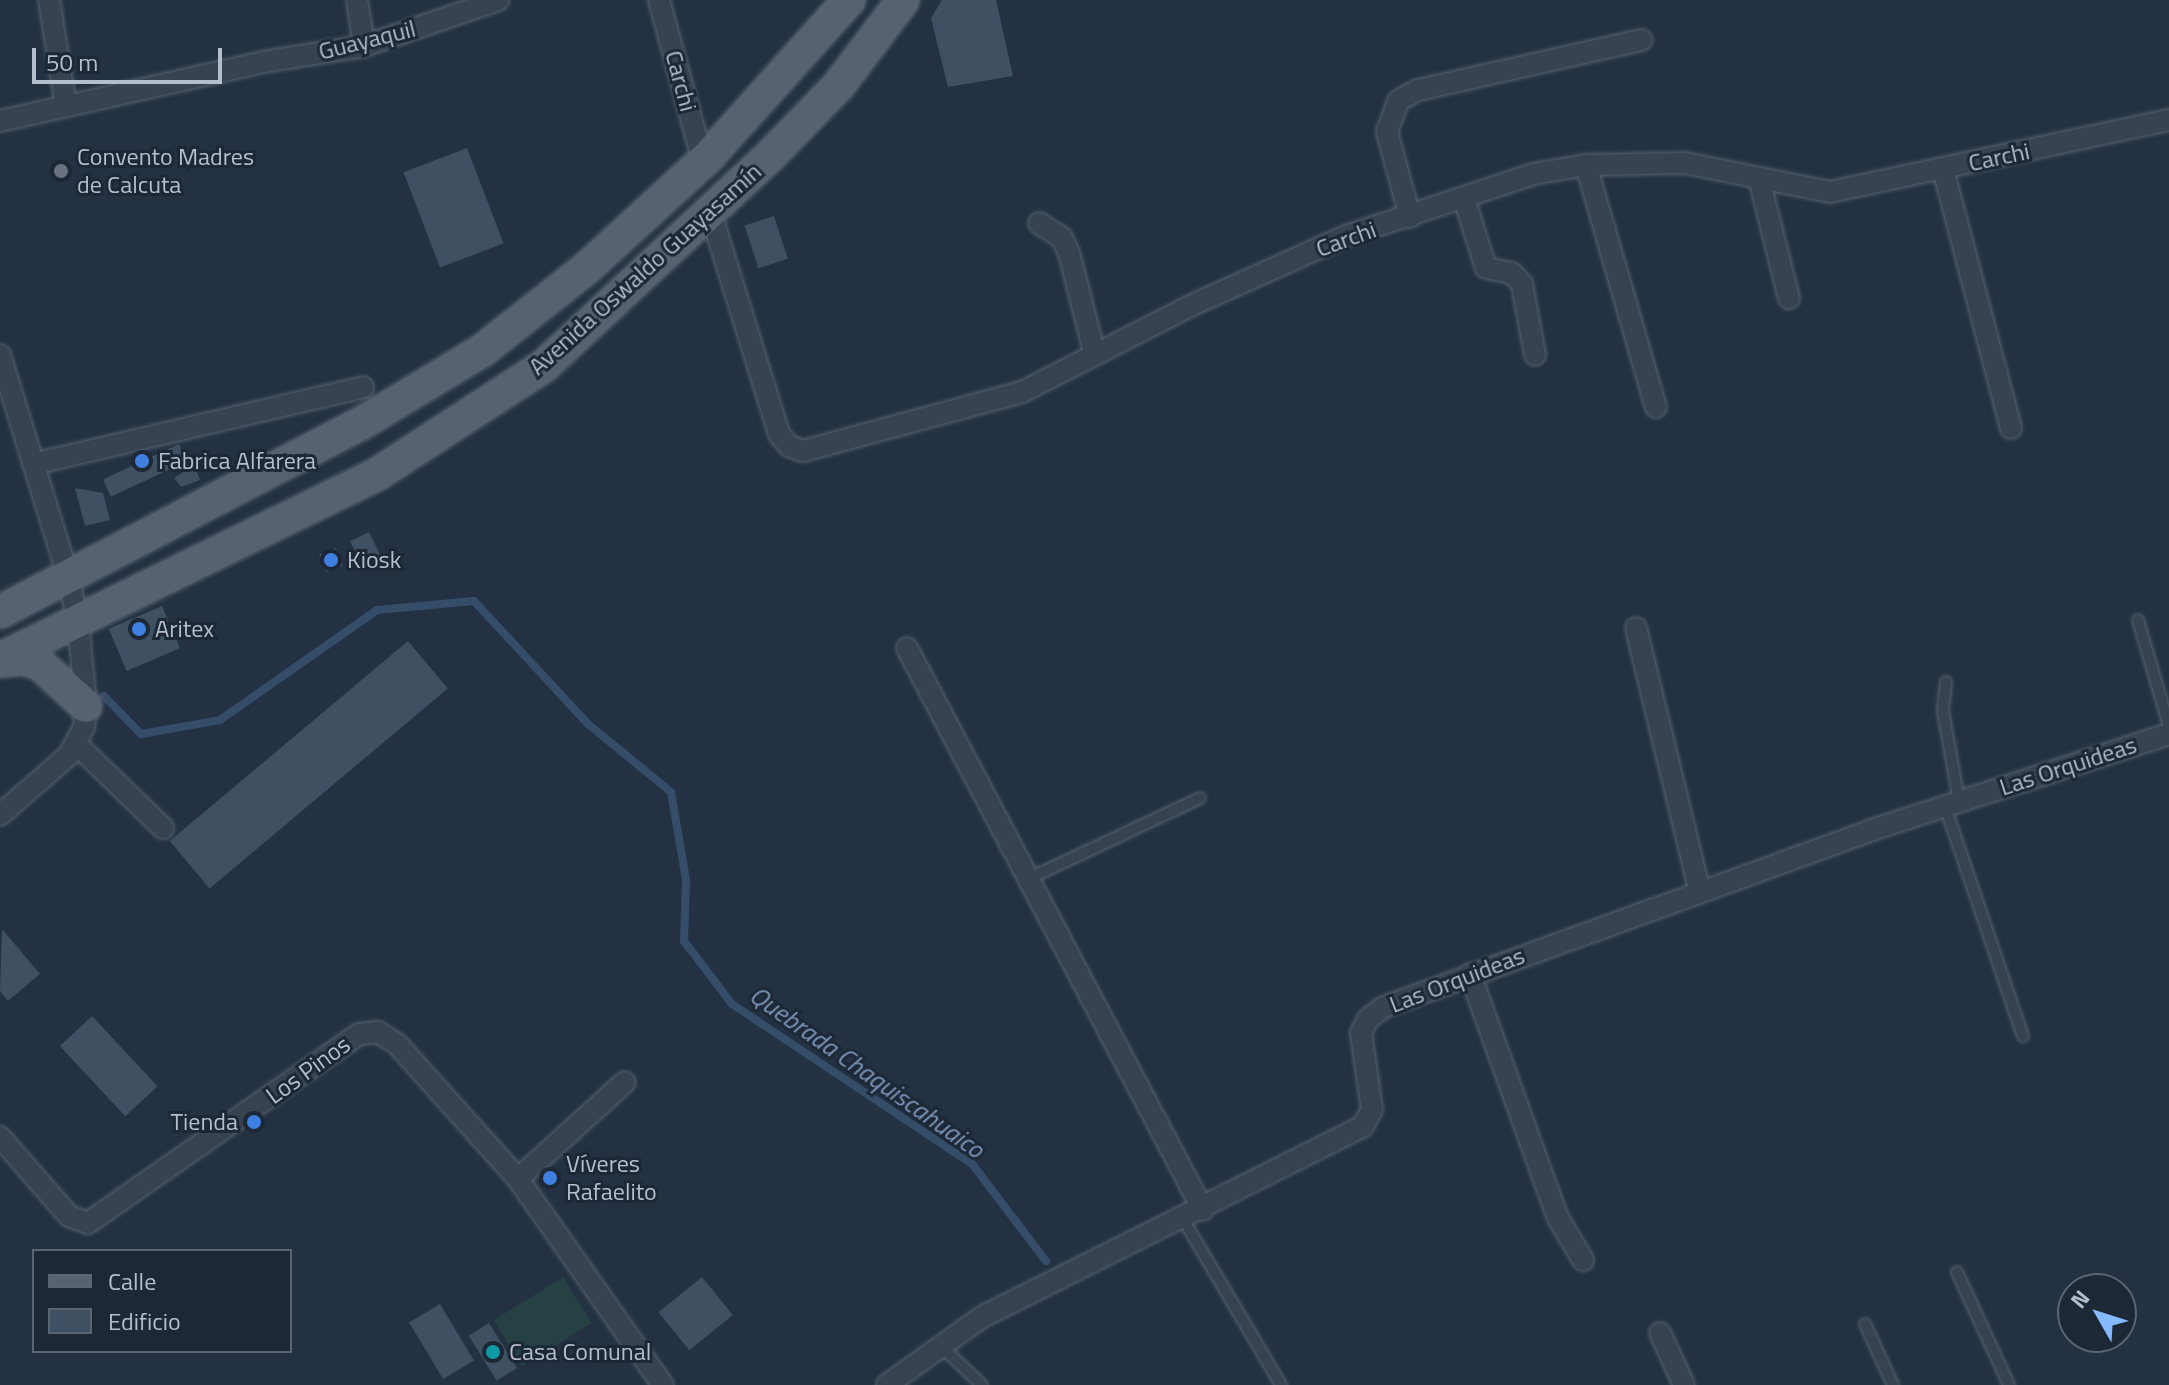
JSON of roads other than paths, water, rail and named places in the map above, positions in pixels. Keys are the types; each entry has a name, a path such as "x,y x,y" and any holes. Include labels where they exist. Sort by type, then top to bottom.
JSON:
{"main road":[{"name":"Avenida Oswaldo Guayasamín","path":"0,612 362,423 483,350 588,267 703,162 849,0"},
{"name":"Avenida Oswaldo Guayasamín","path":"0,660 379,473 544,366 711,214 839,85 903,0"},
{"path":"0,660 24,659 40,664 86,706"}],"street":[{"path":"49,0 66,106"},
{"path":"357,0 364,46"},
{"name":"Guayaquil","path":"0,121 263,62 364,46 498,0"},
{"name":"Carchi","path":"659,0 703,162"},
{"path":"1410,217 1387,132 1398,101 1418,90 1641,40"},
{"name":"Carchi","path":"711,214 779,434 789,446 803,451 1022,392 1346,236 1533,174 1586,165 1685,163 1830,192 2169,120"},
{"path":"1586,165 1656,407"},
{"path":"1943,169 2011,428"},
{"path":"1759,178 1789,298"},
{"path":"1464,198 1486,268 1512,273 1522,284 1535,355"},
{"path":"1039,223 1062,238 1069,253 1095,355"},
{"path":"0,355 68,576 78,621 86,706 77,745 42,782 0,815"},
{"path":"33,464 363,387"},
{"path":"1636,628 1700,892"},
{"path":"907,648 1026,880 1203,1210"},
{"name":"Las Orquideas","path":"887,1385 982,1317 1203,1210 1363,1126 1372,1110 1361,1033 1368,1019 1384,1007 1952,804 2169,734"},
{"path":"77,745 163,828"},
{"path":"1470,974 1558,1218 1583,1260"},
{"name":"Los Pinos","path":"0,1137 69,1216 88,1223 102,1218 359,1034 378,1032 397,1044 518,1179 663,1385"},
{"path":"518,1179 625,1082"},
{"path":"1660,1333 1684,1385"}],"lane":[{"path":"2138,620 2169,726"},
{"path":"1946,682 1943,711 1952,804 2023,1036"},
{"path":"1026,880 1200,798"},
{"path":"1183,1219 1281,1385"},
{"path":"1957,1272 2009,1385"},
{"path":"1865,1324 1893,1385"},
{"path":"942,1347 982,1385"}],"waterway":[{"name":"Quebrada Chaquiscahuaico","path":"104,696 141,734 220,720 377,610 474,601 588,724 671,792 686,880 684,941 732,1004 973,1165 1046,1261"}],"place":[{"name":"Convento Madres de Calcuta","path":"61,171"},
{"name":"Fabrica Alfarera","path":"142,461"},
{"name":"Kiosk","path":"331,560"},
{"name":"Aritex","path":"139,629"},
{"name":"Tienda","path":"254,1122"},
{"name":"Víveres Rafaelito","path":"550,1178"},
{"name":"Casa Comunal","path":"493,1352"}]}
